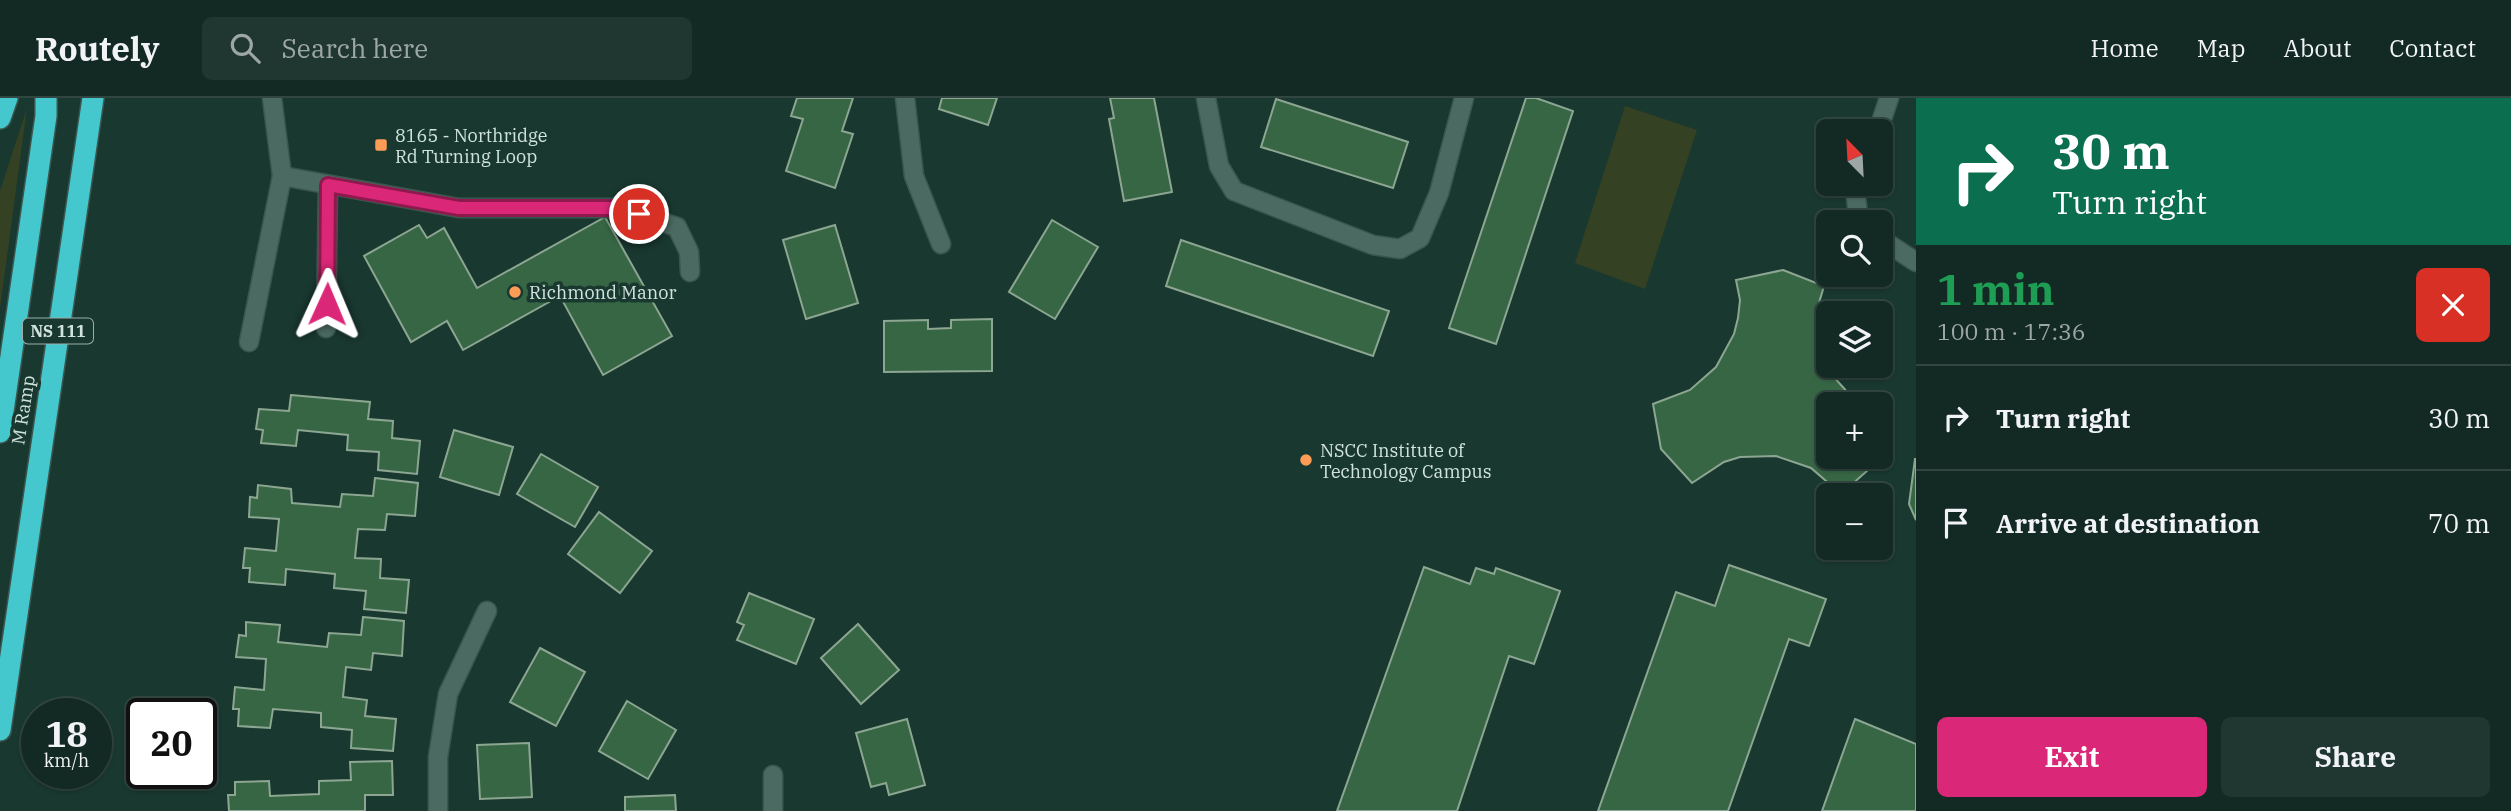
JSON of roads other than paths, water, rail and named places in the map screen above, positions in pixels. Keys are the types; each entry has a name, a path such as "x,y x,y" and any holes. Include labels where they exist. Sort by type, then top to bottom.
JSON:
{"highway":[{"path":"0,118 7,98"},
{"path":"0,432 46,116 46,98"},
{"name":"M Ramp","path":"0,730 93,98"}],"street":[{"path":"249,342 282,176 272,98"},
{"path":"905,98 914,176 941,244"},
{"path":"1206,98 1219,166 1234,191 1373,245 1400,249 1420,238 1439,193 1464,98"},
{"path":"1882,119 1889,98"},
{"path":"282,176 459,208 621,208 677,227 689,252 690,272"},
{"path":"326,328 328,185"},
{"path":"1893,247 1916,262"},
{"path":"438,811 438,757 449,694 487,611"},
{"path":"773,775 773,811"}],"place":[{"name":"8165 - Northridge Rd Turning Loop","path":"381,145"},
{"name":"Richmond Manor","path":"515,292"},
{"name":"NSCC Institute of Technology Campus","path":"1306,460"}]}
